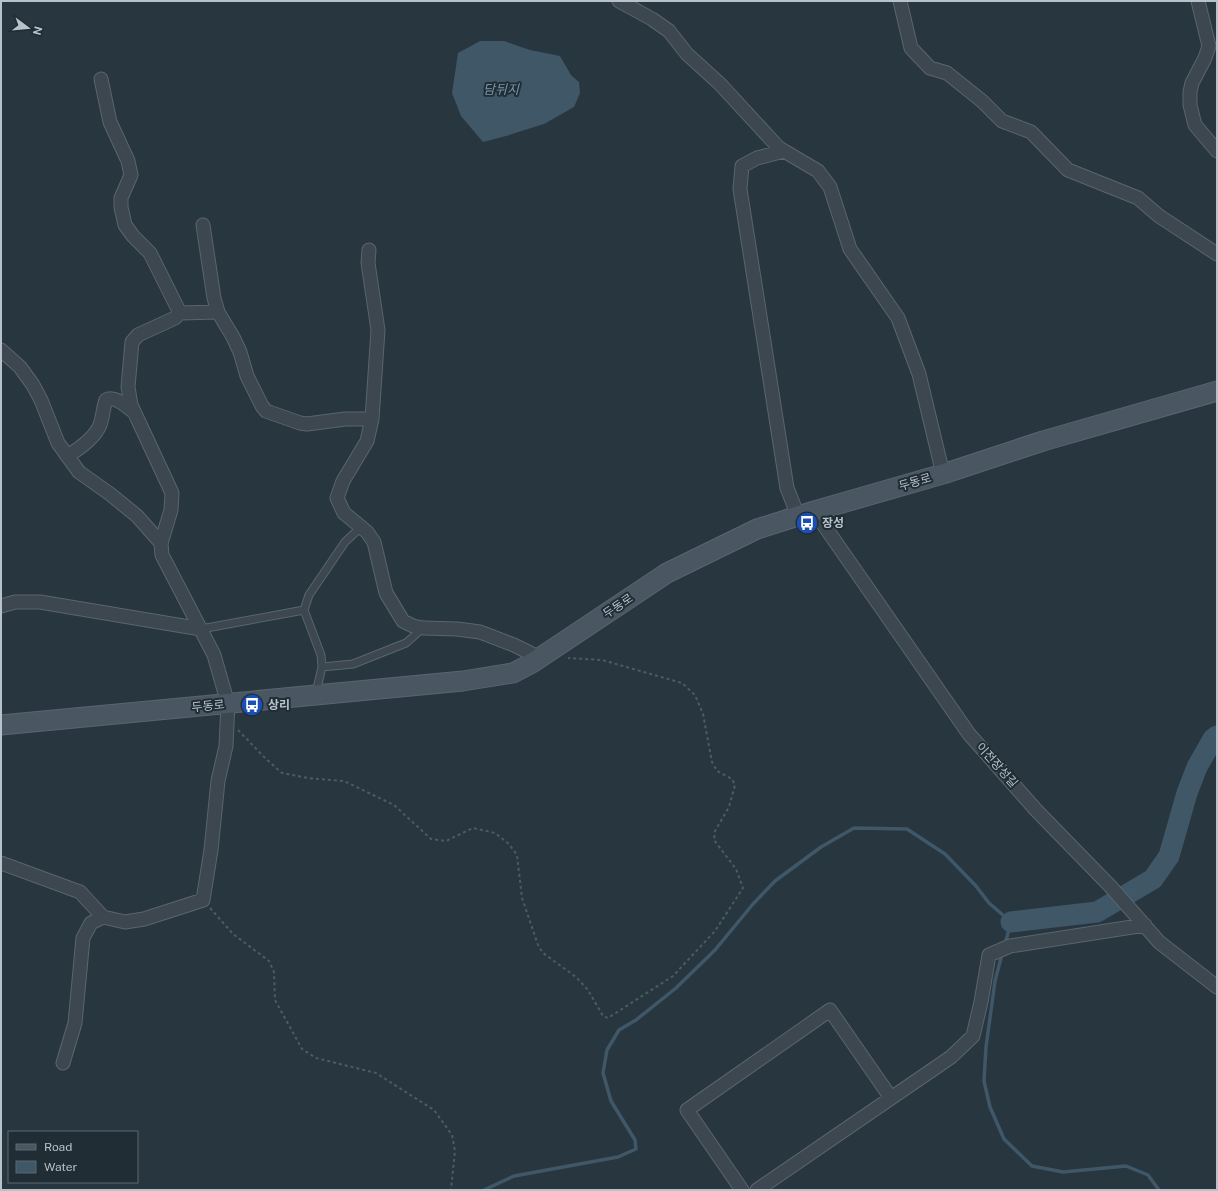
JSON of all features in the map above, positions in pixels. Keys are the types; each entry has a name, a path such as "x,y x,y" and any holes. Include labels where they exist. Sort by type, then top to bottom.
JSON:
{"main road":[{"name":"두동로","path":"1,725 463,681 514,673 540,658 667,573 757,529 806,513 943,474 1043,442 1216,393"}],"street":[{"path":"618,1 652,19 669,31 687,54 720,84 779,148 818,170 830,187 850,249 898,318 919,374 943,474"},
{"path":"900,1 911,48 930,68 947,73 982,100 1002,121 1031,132 1068,170 1138,198 1159,216 1217,254"},
{"path":"1198,1 1209,46 1205,58 1192,83 1190,105 1195,125 1217,151"},
{"path":"101,78 110,122 128,161 131,175 122,198 121,207 125,226 150,253 180,313"},
{"name":"이전장성길","path":"784,151 757,158 742,166 740,189 787,488 969,734 1036,810 1111,887 1160,942 1217,987"},
{"path":"203,225 214,298 218,312 233,337 240,352 247,376 262,406 266,410 300,423 307,424 345,419 372,420"},
{"path":"369,250 368,263 378,330 372,420 367,441 343,481 337,498 344,513 367,532 374,542 386,593 403,621 413,626 423,628 457,629 480,632 514,645 540,658"},
{"path":"1,863 80,892 103,917 125,922 144,919 203,900 211,850 218,781 226,746 228,704 214,655 162,555 161,542 171,510 172,493 131,405 128,387 132,342 138,336 175,318 180,313 218,312"},
{"path":"1,350 20,367 33,385 42,400 58,443 79,472 110,494 137,516 161,542"},
{"path":"67,456 77,450 95,432 99,426 102,409 106,400 112,399 124,404 134,412"},
{"path":"1,606 15,602 40,602 201,630"},
{"path":"63,1063 75,1023 83,938 91,923 103,917"},
{"path":"757,1190 951,1057 973,1036 981,1002 989,955 1010,946 1141,921"},
{"path":"742,1190 687,1110 830,1010 891,1098"}],"lane":[{"path":"316,695 322,667 321,655 304,610 309,595 345,542 361,527"},
{"path":"201,630 304,610"},
{"path":"322,667 353,664 406,643 423,628"}],"path":[{"path":"227,725 235,727 246,736 266,759 282,773 308,778 344,781 394,805 430,839 446,840 473,828 495,833 509,844 517,855 522,898 538,945 543,953 576,977 588,990 603,1016 608,1018 673,976 714,932 743,888 736,869 714,840 715,831 729,807 735,785 732,779 717,770 712,762 702,714 695,695 682,683 602,660 566,658"},
{"path":"203,900 234,934 269,961 274,972 275,1000 302,1049 316,1058 376,1072 434,1110 452,1135 455,1150 451,1190"}],"water":[{"name":"담뒤지","path":"480,41 504,41 530,50 560,56 571,75 579,82 580,93 574,107 544,124 483,142 461,116 452,93 458,53"}],"waterway":[{"path":"1011,922 1097,912 1153,879 1169,856 1187,793 1197,767 1213,739 1217,736"},
{"path":"484,1190 514,1176 618,1157 636,1149 635,1140 611,1101 603,1073 607,1050 619,1030 636,1020 676,988 715,950 753,904 775,881 821,847 854,828 907,829 945,854 976,886 989,903 1011,922 1005,944"},
{"path":"1002,954 995,981 986,1047 984,1081 990,1107 1004,1139 1032,1166 1063,1172 1126,1166 1148,1175 1159,1190"}],"place":[{"name":"장성","path":"807,523"},
{"name":"상리","path":"252,705"}]}
